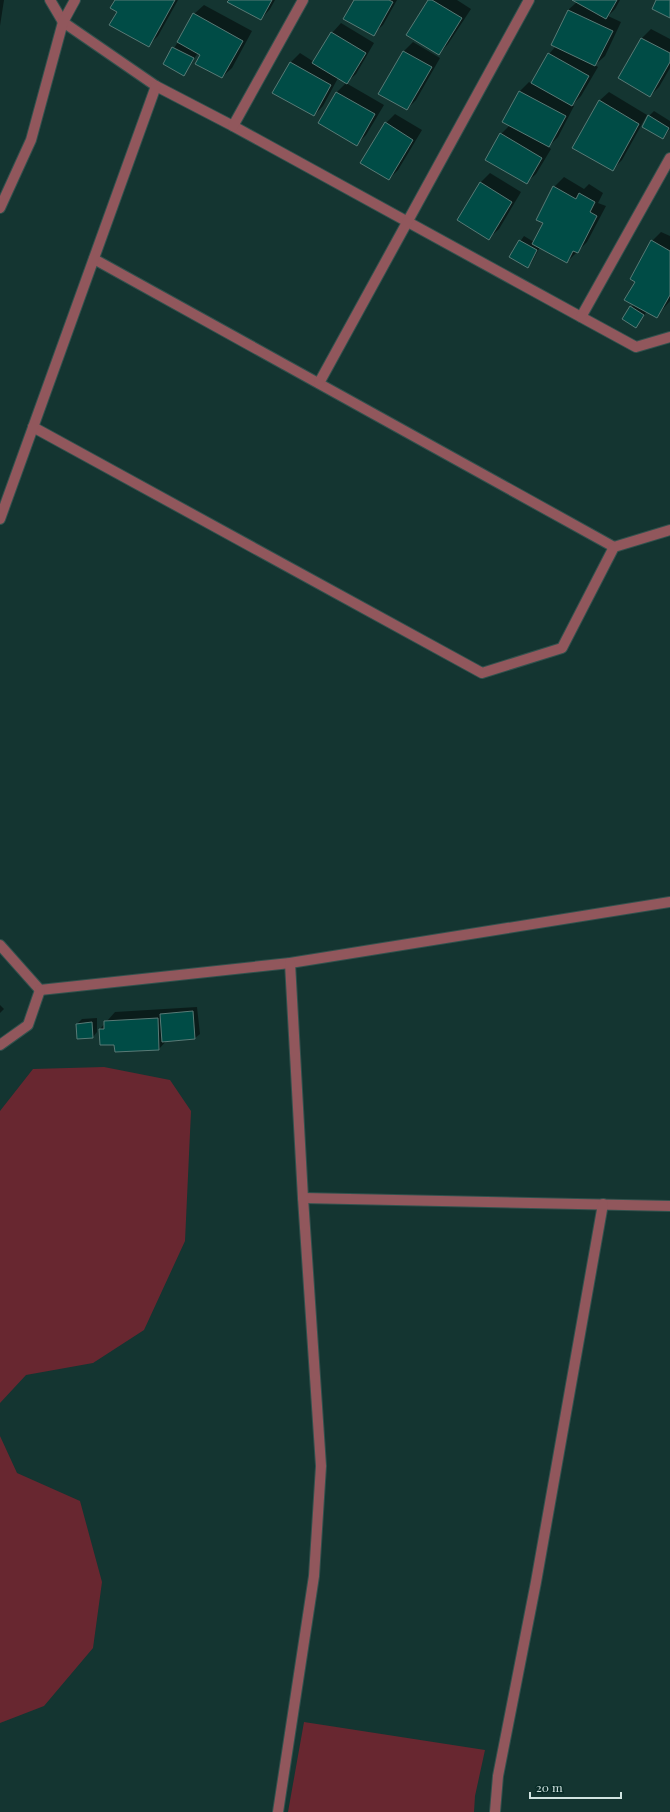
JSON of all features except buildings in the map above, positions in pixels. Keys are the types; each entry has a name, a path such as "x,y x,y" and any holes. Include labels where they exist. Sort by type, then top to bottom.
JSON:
{"street":[{"path":"50,0 63,22 156,86 233,126 636,347 670,337"},
{"path":"0,208 31,140 63,22 76,0"},
{"path":"233,126 303,0"},
{"path":"319,383 529,0"},
{"path":"0,519 156,86"},
{"path":"581,317 670,158"},
{"path":"94,259 614,547"},
{"path":"33,427 482,673 562,648 614,547 670,530"},
{"path":"40,990 290,963 670,902"},
{"path":"0,945 40,990"},
{"path":"278,1812 314,1576 321,1466 303,1198 290,963"},
{"path":"0,1045 28,1025 40,990"},
{"path":"303,1198 670,1206"},
{"path":"495,1812 498,1776 536,1582 602,1204"}],"shaded area":[{"path":"104,1067 170,1080 191,1111 185,1241 144,1330 93,1363 26,1375 0,1403 0,1111 33,1069"},
{"path":"0,1436 17,1473 80,1501 102,1582 93,1648 44,1706 0,1723"},
{"path":"304,1722 485,1750 475,1796 474,1812 288,1812"}]}
